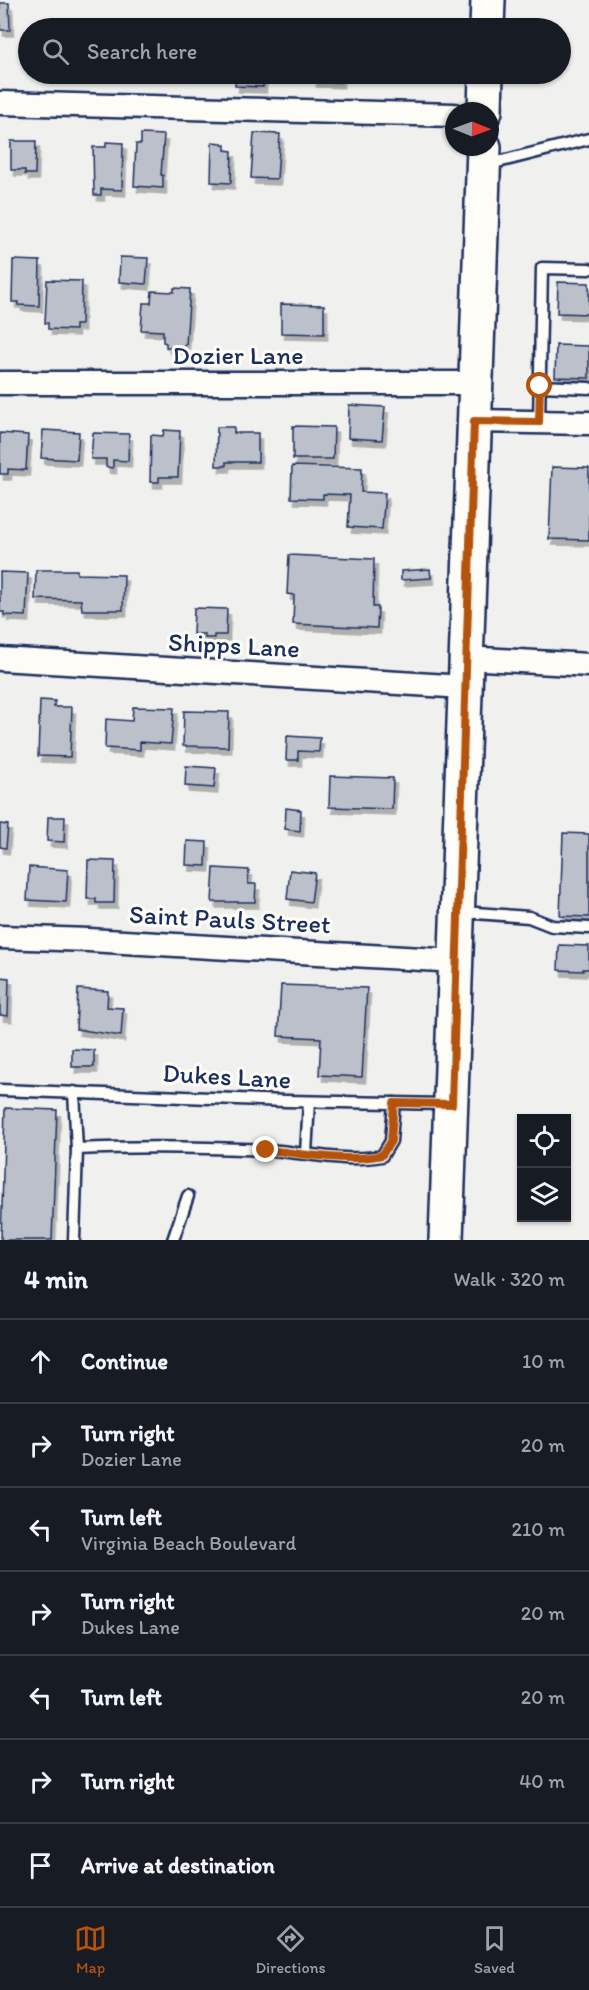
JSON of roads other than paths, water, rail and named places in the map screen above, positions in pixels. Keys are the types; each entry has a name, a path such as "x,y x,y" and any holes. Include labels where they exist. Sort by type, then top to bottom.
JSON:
{"main road":[{"path":"487,18 488,0"},
{"path":"485,102 486,84"},
{"path":"446,1240 483,156"}],"street":[{"path":"0,104 445,115"},
{"name":"Dozier Lane","path":"0,383 475,383"},
{"path":"474,421 589,423"},
{"name":"Shipps Lane","path":"0,660 466,673 589,665"},
{"name":"Saint Pauls Street","path":"0,937 457,961"}],"lane":[{"path":"499,153 589,139"},
{"path":"539,422 542,268 589,269"},
{"path":"540,386 589,388"},
{"path":"458,912 529,916 552,926 589,928"},
{"name":"Dukes Lane","path":"0,1090 309,1102 452,1104"},
{"path":"74,1092 77,1149 74,1240"},
{"path":"306,1153 309,1102"},
{"path":"77,1149 126,1148 373,1157 382,1155 391,1141 394,1103"},
{"path":"173,1240 188,1196"}]}
